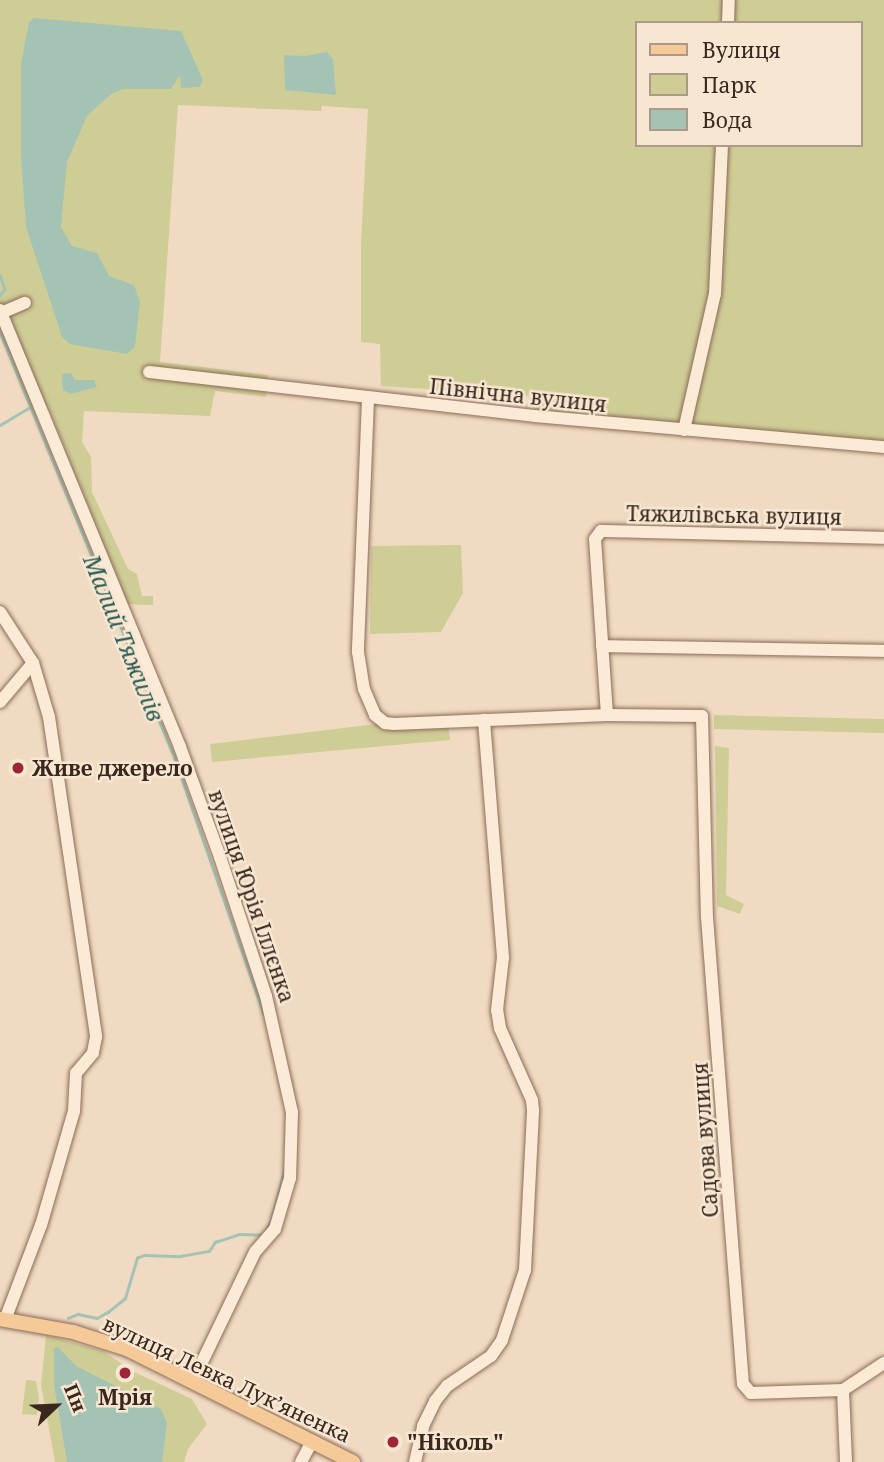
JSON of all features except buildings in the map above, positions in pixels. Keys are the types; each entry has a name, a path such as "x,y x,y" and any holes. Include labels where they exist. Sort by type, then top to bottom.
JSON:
{"main road":[{"name":"вулиця Левка Лукʼяненка","path":"3,1320 98,1338 193,1381 353,1462"}],"street":[{"path":"728,21 729,0"},
{"path":"684,430 715,294 722,147"},
{"path":"1,311 25,303"},
{"name":"вулиця Юрія Іллєнка","path":"1,311 180,747 266,996 292,1112 290,1178 275,1229 255,1252 193,1381"},
{"name":"Північна вулиця","path":"149,372 368,399 884,447"},
{"path":"368,399 358,652 369,703 375,715 385,723 607,715"},
{"name":"Тяжилівська вулиця","path":"607,715 595,538 601,531 884,538"},
{"path":"0,612 33,663 49,718 75,883 96,1046 75,1073 74,1111 41,1225 3,1320"},
{"path":"602,646 884,651"},
{"path":"0,702 33,663"},
{"name":"Садова вулиця","path":"607,715 702,716 707,917 743,1384 751,1392 843,1390"},
{"path":"415,1462 423,1426 435,1401 447,1386 491,1356 502,1340 525,1270 533,1110 532,1100 500,1028 497,1010 503,957 484,720"},
{"path":"846,1462 843,1390 884,1363"},
{"path":"301,1462 312,1441"}],"green space":[{"path":"0,0 884,0 884,447 535,416 534,396 381,386 380,344 361,342 361,244 368,109 322,106 321,111 178,105 160,362 268,375 266,397 215,391 210,416 84,411 82,442 91,457 92,492 128,569 137,574 142,596 153,596 153,605 128,604 49,410 30,407 0,332"},
{"path":"461,545 463,593 441,632 370,634 371,546"},
{"path":"714,715 884,719 884,733 714,729"},
{"path":"448,722 450,740 212,762 210,744 385,723"},
{"path":"715,746 729,748 726,895 744,904 740,914 717,906"},
{"path":"46,1335 103,1351 132,1371 192,1399 207,1424 188,1449 184,1462 55,1462 41,1385"},
{"path":"26,1380 36,1381 39,1397 37,1415 22,1414"}],"water":[{"path":"34,18 181,31 203,80 200,87 181,88 180,75 171,89 123,89 111,94 87,116 67,162 61,227 72,246 97,253 109,276 134,285 140,302 135,347 127,354 70,344 62,337 26,227 21,157 21,64 29,22"},
{"path":"327,52 333,59 336,95 285,90 284,55 305,56"},
{"path":"71,373 75,380 94,380 97,387 71,394 63,390 62,374"},
{"path":"58,1347 76,1366 161,1409 167,1423 162,1462 67,1462 54,1385 54,1348"}],"waterway":[{"name":"Малий Тяжилів","path":"0,275 5,289 0,296"},
{"name":"Малий Тяжилів","path":"0,332 173,753 264,1014"},
{"path":"0,425 30,407"},
{"name":"Малий Тяжилів","path":"68,1318 78,1314 97,1318 125,1298 137,1258 144,1255 180,1256 209,1251 215,1242 239,1234 263,1235 271,1220 284,1170"}],"place":[{"name":"Живе джерело","path":"18,768"},
{"name":"Мрія","path":"125,1373"},
{"name":"\"Ніколь\"","path":"393,1442"}]}
